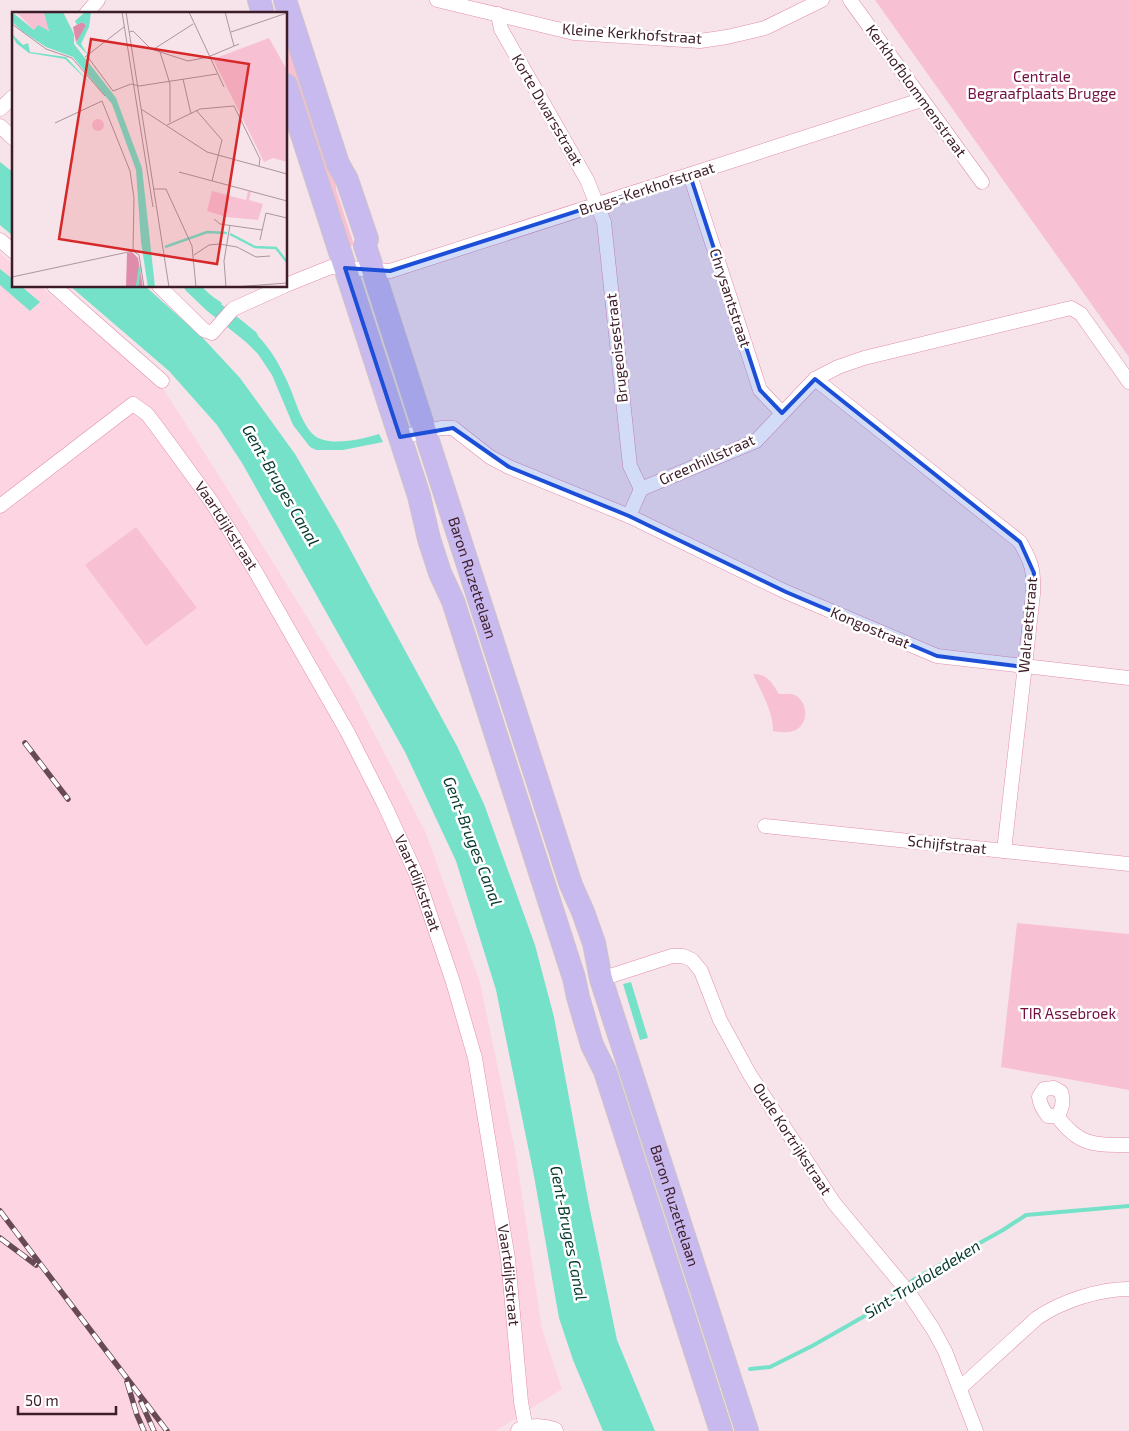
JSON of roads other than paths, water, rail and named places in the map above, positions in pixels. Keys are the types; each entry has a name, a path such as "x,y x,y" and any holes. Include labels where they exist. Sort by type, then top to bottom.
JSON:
{"main road":[{"name":"Baron Ruzettelaan","path":"285,0 338,164 347,180 367,239 365,246 571,885 584,912 594,943 601,979 747,1431"},
{"name":"Baron Ruzettelaan","path":"288,91 422,506 440,535 451,569 453,601 574,978 592,1005 603,1039 605,1071 721,1431"}],"street":[{"path":"88,12 98,0"},
{"name":"Kleine Kerkhofstraat","path":"444,1 574,32 700,41 765,28 822,0"},
{"name":"Kerkhofblommenstraat","path":"850,0 982,182"},
{"name":"Korte Dwarsstraat","path":"498,14 501,29 587,180 598,205"},
{"name":"Brugs-Kerkhofstraat","path":"373,270 390,271 921,100"},
{"path":"0,126 12,136"},
{"name":"Chrysantstraat","path":"690,175 760,390 782,413"},
{"name":"Brugeoisestraat","path":"598,205 604,222 630,466 641,489"},
{"path":"0,240 12,250"},
{"path":"288,285 332,267 373,270"},
{"path":"56,288 162,382"},
{"path":"161,288 204,330 212,333 233,309 280,288"},
{"name":"Greenhillstraat","path":"629,516 641,489 756,441 815,379 838,367 864,358 1071,308 1081,314 1129,382"},
{"name":"Walraetstraat","path":"815,379 1020,542 1030,559 1034,573 1033,594 1004,851"},
{"name":"Vaartdijkstraat","path":"0,506 134,404 146,414 211,501 254,569 348,733 385,806 417,876 453,982 475,1058 508,1259 523,1430"},
{"path":"400,437 441,428 453,428 490,457 509,467 629,516"},
{"name":"Kongostraat","path":"629,516 786,592 937,656 1129,678"},
{"name":"Schijfstraat","path":"765,826 1129,864"},
{"name":"Oude Kortrijkstraat","path":"601,979 672,956 683,956 692,960 704,976 720,1020 750,1076 834,1203 910,1293 933,1329 945,1351 976,1431"},
{"path":"1057,1116 1066,1129 1079,1139 1090,1143 1129,1145"},
{"path":"960,1388 1037,1318 1050,1309 1067,1302 1104,1292 1129,1289"},
{"path":"523,1430 543,1428 553,1431"}],"water":[{"path":"0,162 12,171 12,235 0,225"},
{"path":"0,269 12,278 12,288 23,288 40,302 30,311 0,285"},
{"name":"Gent-Bruges Canal","path":"72,288 147,288 202,337 240,378 295,454 339,529 457,746 484,804 535,945 554,1017 589,1205 617,1340 655,1431 603,1431 573,1360 559,1318 534,1176 496,990 456,861 405,752 242,463 217,425 169,371"},
{"path":"185,288 200,288 222,303 213,313"},
{"path":"241,320 256,334 278,362 302,418 315,436 338,442 379,434 383,442 343,450 316,450 310,447 293,425 272,375 258,354 233,329"},
{"path":"631,982 648,1038 640,1040 623,984"}],"waterway":[{"path":"193,288 251,337"},
{"name":"Sint-Trudoledeken","path":"750,1369 770,1367 812,1346 870,1313 913,1280 1003,1230 1026,1215 1129,1206"}],"railway":[{"path":"25,743 68,799"},
{"path":"0,1211 167,1431"},
{"path":"0,1238 36,1265"},
{"path":"127,1382 144,1431"},
{"path":"141,1402 154,1431"}],"park label":[{"name":"Centrale Begraafplaats Brugge","path":"1042,86"},
{"name":"TIR Assebroek","path":"1068,1014"}]}
